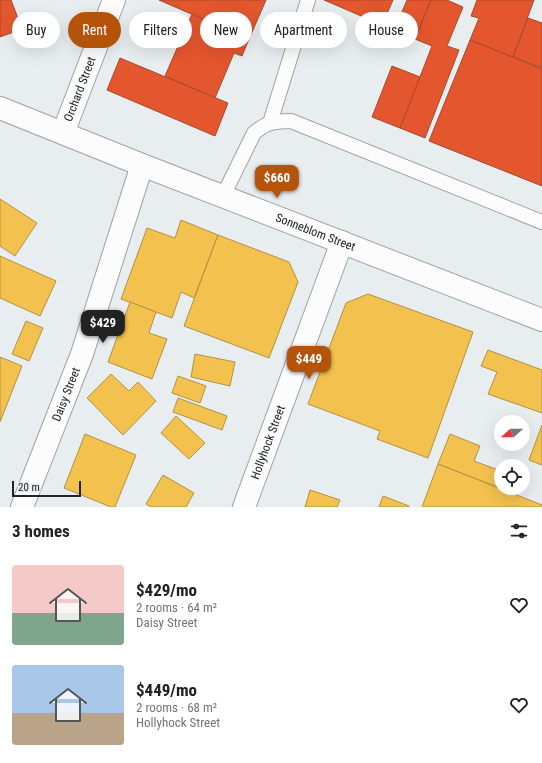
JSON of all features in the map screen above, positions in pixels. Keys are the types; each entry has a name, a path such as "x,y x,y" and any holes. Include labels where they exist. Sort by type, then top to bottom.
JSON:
{"street":[{"name":"Orchard Street","path":"63,132 114,0"},
{"name":"Sonneblom Street","path":"0,108 142,165 542,320"},
{"name":"Daisy Street","path":"22,507 82,354 142,165"},
{"name":"Hollyhock Street","path":"244,507 342,242"}],"lane":[{"path":"270,123 308,0"},
{"path":"223,196 254,133 270,123 291,121 542,222"}],"building: Homes":[{"path":"0,199 37,223 15,256 0,246"},
{"path":"181,220 218,235 194,298 181,292 172,318 121,299 147,228 175,238"},
{"path":"218,235 289,262 298,282 269,358 184,326"},
{"path":"0,256 56,281 40,316 0,298"},
{"path":"368,294 473,332 428,458 377,439 380,431 308,404 346,303"},
{"path":"130,302 156,312 149,333 167,339 152,379 108,362"},
{"path":"26,321 43,328 29,361 12,354"},
{"path":"488,350 542,370 542,413 488,394 497,372 481,366"},
{"path":"195,354 235,362 230,386 191,377"},
{"path":"0,357 22,366 0,422"},
{"path":"111,374 129,391 138,382 156,401 123,435 87,398"},
{"path":"178,376 206,386 200,403 172,393"},
{"path":"178,398 227,416 222,430 173,412"},
{"path":"176,416 205,443 189,459 161,433"},
{"path":"542,425 542,465 529,459"},
{"path":"85,434 136,455 115,507 111,507 64,488"},
{"path":"450,434 480,446 474,461 494,468 494,486 438,464"},
{"path":"438,464 494,486 494,495 517,495 542,505 542,507 422,507"},
{"path":"163,475 194,493 186,507 151,507 146,504"},
{"path":"310,490 340,500 337,507 305,507"},
{"path":"383,496 409,506 409,507 379,507"}],"building: Shops":[{"path":"0,0 11,0 16,12 12,12 12,33 0,37"},
{"path":"159,0 266,0 252,32 252,12 200,12 200,18 192,14 192,12 187,12"},
{"path":"324,0 393,0 388,12 355,12 355,13"},
{"path":"407,0 431,0 418,32 418,12 402,12"},
{"path":"431,0 447,0 463,7 447,46 459,50 425,138 400,128 432,46 418,40 418,32"},
{"path":"477,0 534,0 513,57 470,40 479,18 471,16"},
{"path":"192,14 200,18 200,48 245,48 242,56 234,53 215,98 165,76 177,48 192,48"},
{"path":"528,18 542,23 542,68 513,57"},
{"path":"470,40 542,69 542,186 429,141"},
{"path":"120,58 228,103 215,136 107,90"},
{"path":"392,66 420,77 400,128 372,117"}]}
